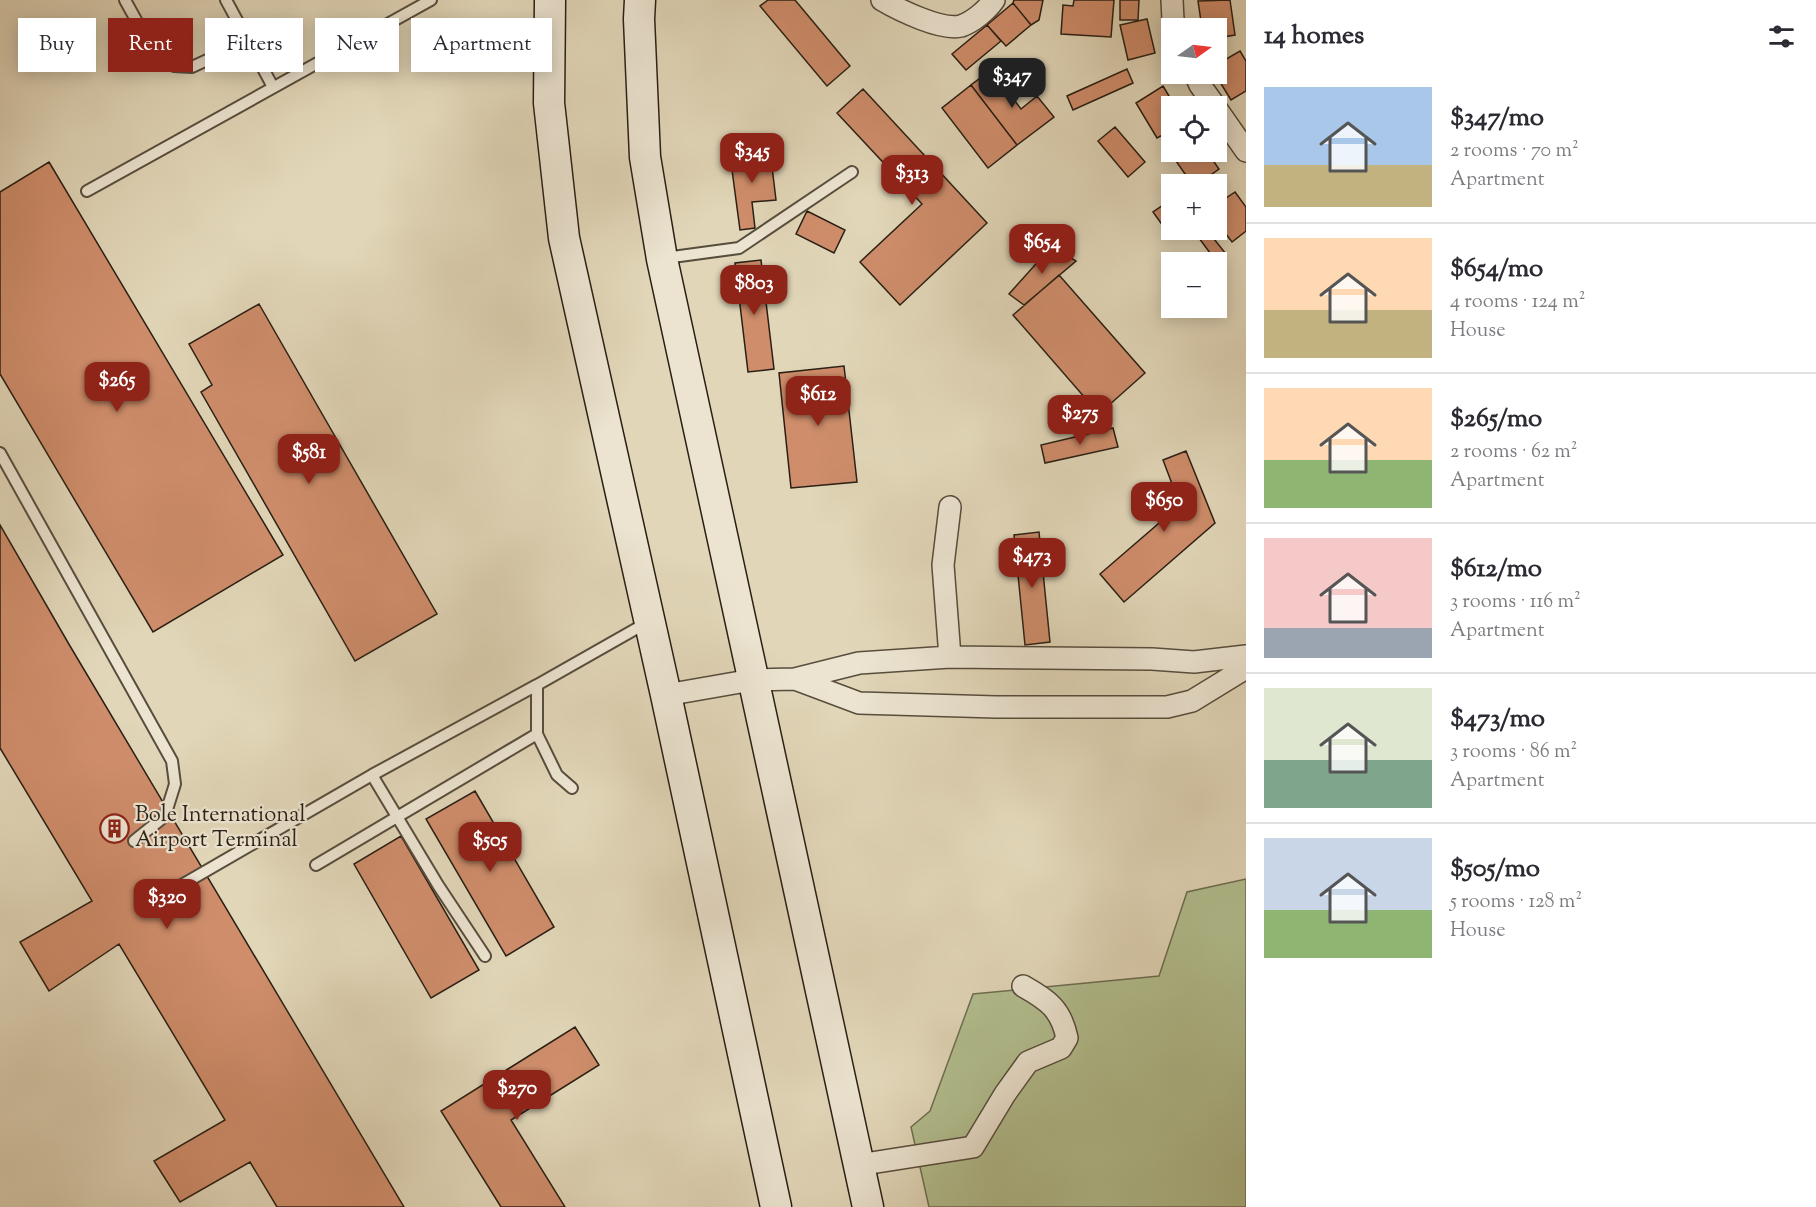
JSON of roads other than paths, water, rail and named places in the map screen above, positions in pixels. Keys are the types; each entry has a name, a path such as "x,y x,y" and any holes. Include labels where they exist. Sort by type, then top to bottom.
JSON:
{"main road":[{"path":"550,0 549,103 564,238 666,695 776,1207"},
{"path":"640,0 645,157 662,259 867,1207"}],"street":[{"path":"882,0 947,27 962,26 987,9 994,0"},
{"path":"1172,0 1173,18"},
{"path":"1227,123 1246,151"},
{"path":"950,507 943,565 950,657"},
{"path":"666,695 752,680 795,679 859,663 950,657 1194,662 1246,656"},
{"path":"795,679 859,703 996,707 1167,707 1192,701 1246,668"},
{"path":"858,1165 973,1147 1005,1094 1028,1062 1061,1048 1067,1038 1065,1026 1057,1010 1042,996 1023,986"}],"lane":[{"path":"124,0 157,58 174,66 192,67 205,61"},
{"path":"226,0 236,18"},
{"path":"87,191 431,0"},
{"path":"265,72 273,87"},
{"path":"662,259 739,248 852,172"},
{"path":"0,453 172,761 175,784 165,816 134,841"},
{"path":"173,890 372,775 648,622"},
{"path":"537,685 537,734 557,775 572,788"},
{"path":"316,865 537,734"},
{"path":"372,775 484,956"}],"place":[{"name":"Bole International Airport Terminal","path":"114,829"}]}
